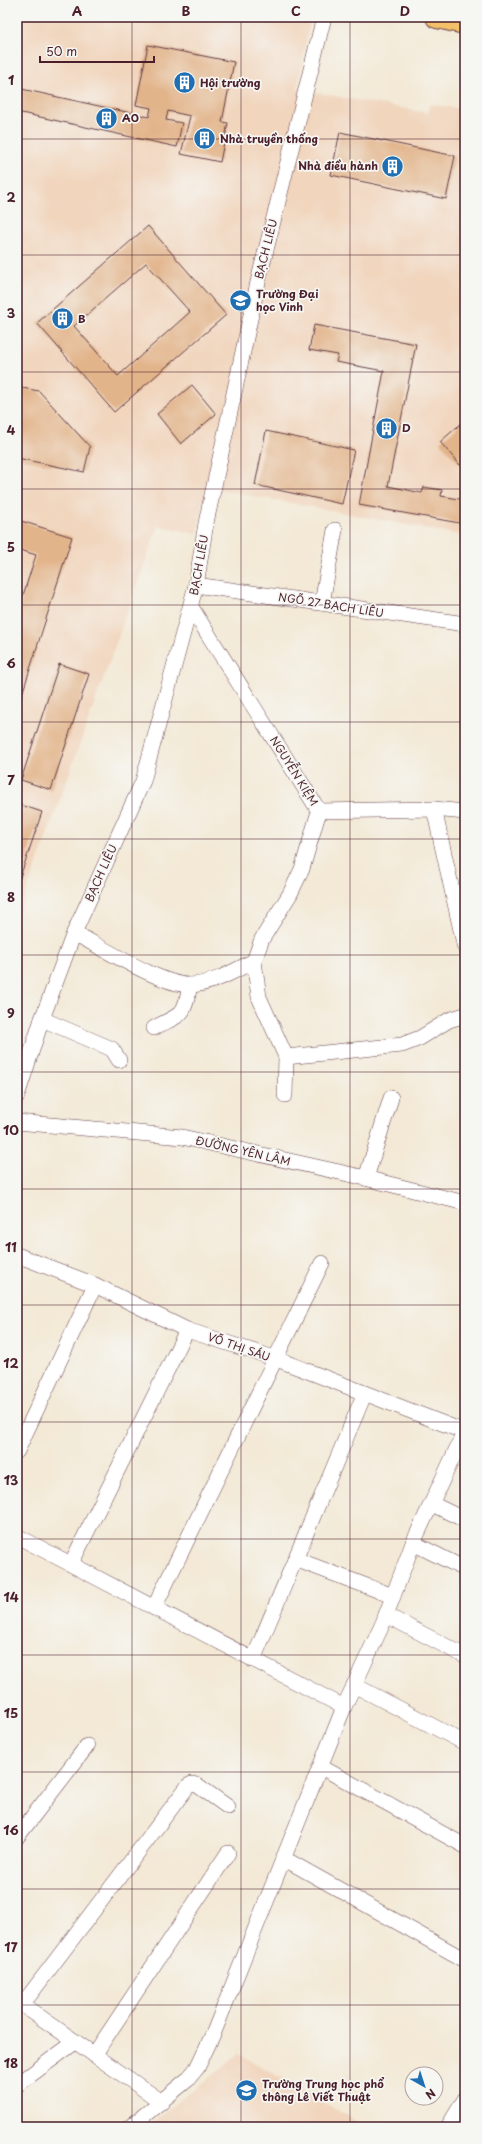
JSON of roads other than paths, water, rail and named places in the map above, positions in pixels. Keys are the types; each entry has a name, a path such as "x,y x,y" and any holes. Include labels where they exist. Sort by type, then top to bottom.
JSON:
{"main road":[{"path":"437,17 465,23"}],"street":[{"name":"BẠCH LIÊU","path":"17,1096 22,1070 74,933 142,781 191,607 206,523 258,282 324,17"},
{"path":"322,603 335,530"},
{"name":"NGÕ 27 BẠCH LIÊU","path":"196,585 465,624"},
{"name":"NGUYỄN KIỆM","path":"191,607 319,811 434,809 465,812"},
{"path":"434,809 465,948"},
{"path":"285,1095 286,1057 259,997 254,961 262,939 290,894 302,870 319,811"},
{"path":"74,933 168,982 190,985 208,982 254,961"},
{"path":"154,1028 182,1014 186,1008 190,985"},
{"path":"286,1057 402,1045 420,1038 449,1020 465,1016"},
{"path":"42,1019 112,1049 119,1060"},
{"path":"366,1178 391,1098"},
{"name":"ĐƯỜNG YÊN LÂM","path":"17,1122 182,1137 366,1178 465,1203"},
{"name":"VÕ THỊ SÁU","path":"17,1255 95,1285 187,1330 274,1358 364,1395 465,1431"},
{"path":"154,1608 274,1358 322,1263"},
{"path":"17,1451 95,1285"},
{"path":"71,1564 187,1330"},
{"path":"253,1660 364,1395"},
{"path":"130,2127 187,2080 197,2068 214,2032 344,1707 386,1615 413,1543 465,1431"},
{"path":"432,1504 465,1520"},
{"path":"17,1536 344,1707"},
{"path":"413,1543 465,1569"},
{"path":"295,1559 393,1596"},
{"path":"386,1615 465,1656"},
{"path":"354,1685 465,1743"},
{"path":"17,1837 87,1746"},
{"path":"321,1767 465,1846"},
{"path":"162,2102 20,2003 188,1786 192,1784 197,1785 228,1808"},
{"path":"94,2055 228,1853"},
{"path":"283,1858 465,1960"},
{"path":"17,2085 75,2042"},
{"path":"448,2127 465,2099"}],"place":[{"name":"Hội trường","path":"185,83"},
{"name":"A0","path":"106,118"},
{"name":"Nhà truyền thống","path":"205,139"},
{"name":"Nhà điều hành","path":"393,166"},
{"name":"Trường Đại học Vinh","path":"241,300"},
{"name":"B","path":"62,319"},
{"name":"D","path":"386,428"},
{"name":"Trường Trung học phổ thông Lê Viết Thuật","path":"247,2090"}]}
